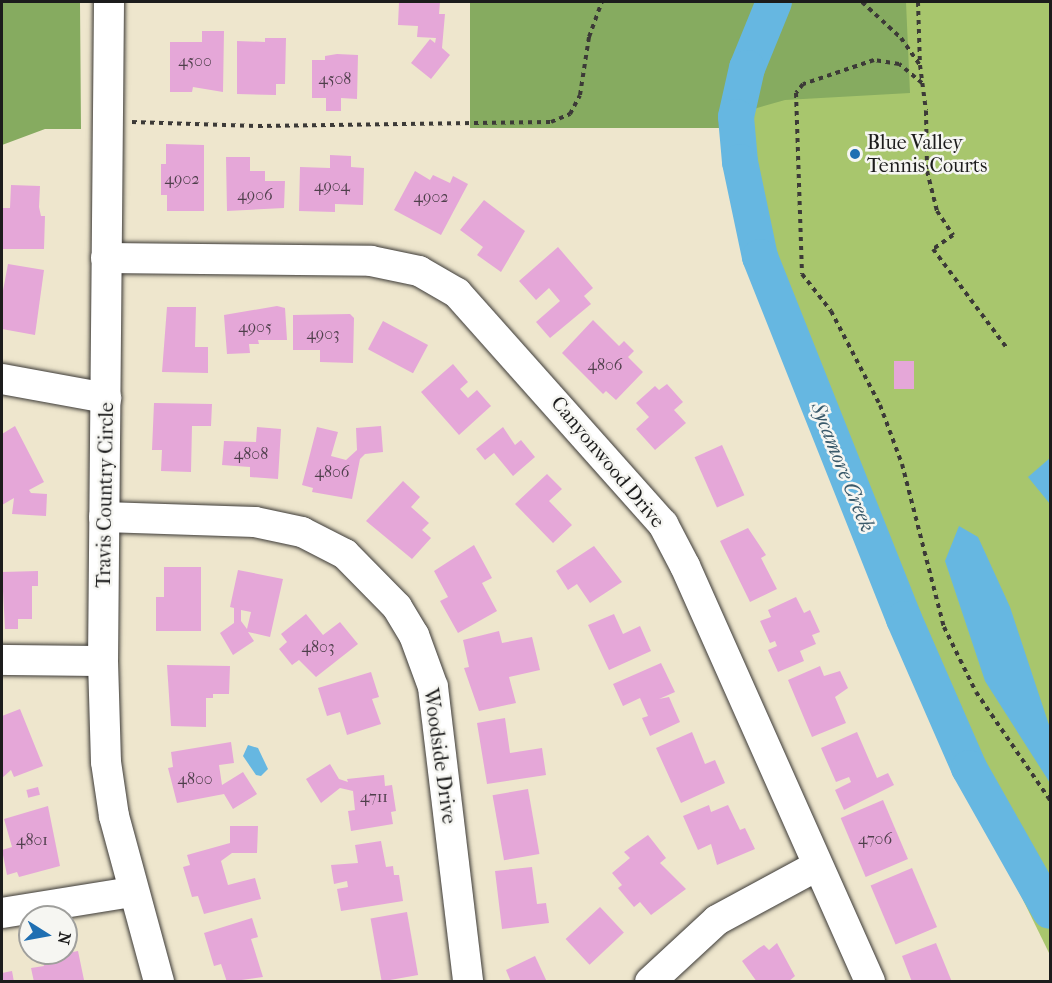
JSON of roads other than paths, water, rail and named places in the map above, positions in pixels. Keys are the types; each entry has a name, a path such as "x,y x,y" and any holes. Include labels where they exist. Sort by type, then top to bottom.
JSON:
{"street":[{"name":"Travis Country Circle","path":"109,2 103,661 106,762 114,816 132,891 159,981"},
{"name":"Canyonwood Drive","path":"106,258 371,261 419,271 457,293 663,524 685,566 870,981"},
{"path":"2,379 106,398"},
{"name":"Woodside Drive","path":"104,517 255,522 302,531 345,554 397,607 414,635 433,687 468,981"},
{"path":"2,660 103,661"},
{"path":"650,981 717,920 818,866"},
{"path":"2,913 132,891"}],"water":[{"path":"1050,458 1050,504 1028,477"},
{"path":"959,526 978,537 1010,607 1050,728 1050,783 985,681 945,561"},
{"path":"248,745 258,748 268,769 261,776 256,775 243,756"}],"waterway":[{"name":"Sycamore Creek","path":"774,2 747,68 736,117 740,162 760,257 904,619 969,768 1050,911"}],"place":[{"name":"Blue Valley Tennis Courts","path":"855,154"}]}
